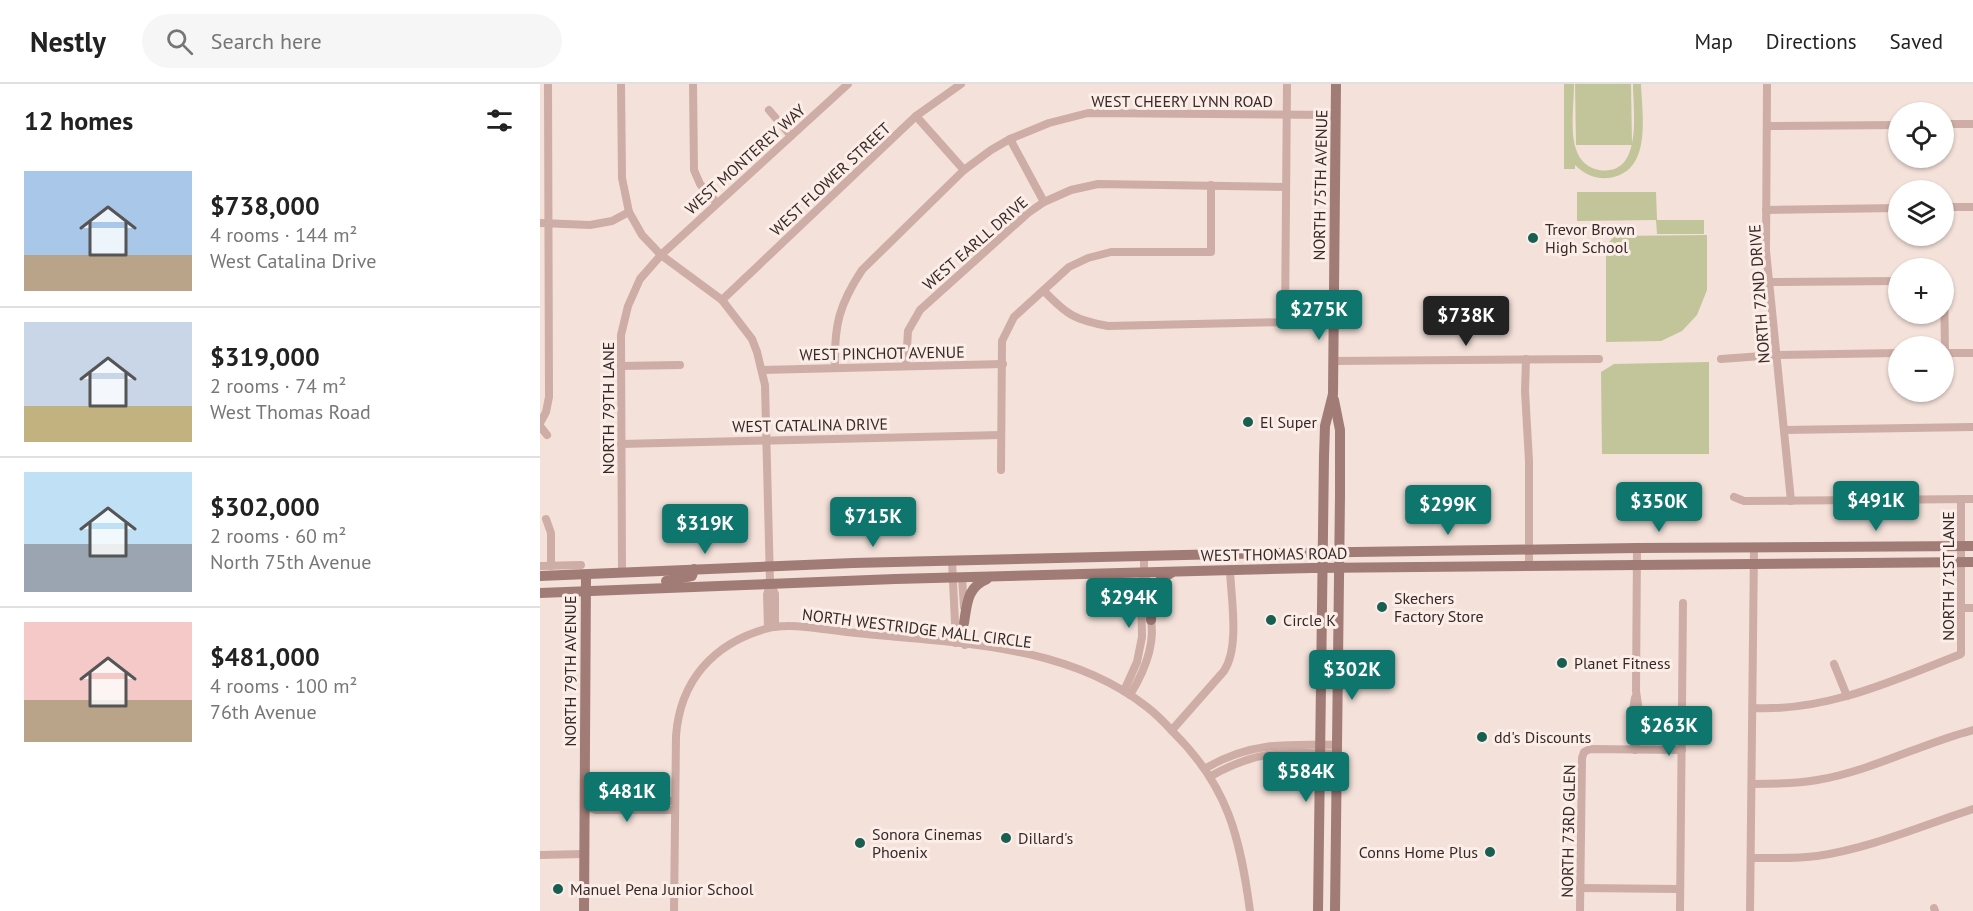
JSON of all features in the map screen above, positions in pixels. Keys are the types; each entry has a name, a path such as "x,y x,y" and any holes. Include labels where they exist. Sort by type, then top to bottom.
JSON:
{"main road":[{"name":"NORTH 75TH AVENUE","path":"1335,911 1340,568 1340,430 1333,394 1336,84"},
{"name":"NORTH 75TH AVENUE","path":"1318,911 1325,426 1333,394"},
{"name":"WEST THOMAS ROAD","path":"540,576 583,570 622,573 957,560 1323,552 1973,546"},
{"path":"957,560 958,578"},
{"name":"WEST THOMAS ROAD","path":"540,593 770,583 1230,570 1973,562"},
{"path":"633,589 688,578 692,576 694,569"},
{"name":"NORTH 79TH AVENUE","path":"583,570 586,592 584,911"},
{"path":"1151,620 1154,587 1172,572"},
{"path":"964,623 970,592 977,584 993,577"}],"street":[{"path":"547,435 540,425 549,397 544,366 544,296 549,223 544,151 548,84"},
{"path":"621,84 622,178 629,212 642,235 661,255 722,300 752,339 762,370 765,385 770,583 775,594 771,627"},
{"path":"693,84 694,170 700,184 717,203"},
{"name":"WEST MONTEREY WAY","path":"661,255 848,84"},
{"name":"WEST FLOWER STREET","path":"722,300 916,116 961,84"},
{"path":"1285,321 1287,84"},
{"name":"NORTH 72ND DRIVE","path":"1767,84 1766,251 1791,501"},
{"path":"770,110 791,136"},
{"name":"WEST CHEERY LYNN ROAD","path":"834,367 834,337 841,308 862,270 964,170 1010,139 1049,123 1088,113 1335,115"},
{"path":"916,116 964,170"},
{"path":"1954,124 1973,124"},
{"path":"1767,126 1888,125"},
{"path":"1010,139 1044,202"},
{"name":"WEST EARLL DRIVE","path":"906,365 908,331 920,310 1028,213 1044,202 1071,190 1098,184 1286,187"},
{"path":"1001,470 1002,341 1014,317 1069,267 1088,258 1110,252 1210,252 1211,185"},
{"path":"1954,207 1973,207"},
{"path":"1766,210 1888,208"},
{"path":"540,223 590,225 612,221 629,212"},
{"name":"NORTH 79TH LANE","path":"622,573 621,335 628,306 640,279 661,255"},
{"path":"1769,282 1888,280"},
{"path":"1044,291 1064,311 1078,319 1108,326 1334,321"},
{"path":"1721,359 1888,353"},
{"path":"1954,353 1973,353"},
{"path":"1526,359 1525,391 1529,427 1529,566"},
{"path":"1333,362 1599,359"},
{"name":"WEST PINCHOT AVENUE","path":"762,370 1003,363"},
{"path":"621,366 680,365"},
{"path":"1784,430 1973,427"},
{"name":"WEST CATALINA DRIVE","path":"621,444 1001,435"},
{"path":"1734,497 1744,501 1973,499"},
{"name":"NORTH 71ST LANE","path":"1846,696 1961,654 1961,499"},
{"path":"546,519 551,533 552,566"},
{"path":"1750,911 1754,547"},
{"path":"1637,548 1635,750 1682,750"},
{"path":"1127,693 1141,646 1141,584 1144,573 1144,556"},
{"name":"WEST THOMAS ROAD","path":"540,567 552,566 583,570"},
{"path":"1172,730 1230,660 1233,634 1230,570"},
{"path":"1127,693 1147,660 1150,642 1148,584 1144,573"},
{"path":"958,578 965,645"},
{"path":"956,644 958,578"},
{"path":"1680,911 1683,603"},
{"path":"1961,608 1973,608"},
{"name":"NORTH WESTRIDGE MALL CIRCLE","path":"674,911 676,736 683,698 700,670 723,647 771,627 796,627 965,645 1048,658 1093,675 1127,693 1172,730 1211,776 1234,826 1242,858 1250,911"},
{"path":"1753,708 1785,708 1821,704 1846,696 1834,664"},
{"path":"1752,784 1797,783 1827,778 1973,730"},
{"path":"1206,768 1226,757 1256,747 1277,745 1320,749"},
{"name":"NORTH 73RD GLEN","path":"1580,911 1582,758 1584,752 1590,748 1635,750"},
{"path":"1211,776 1254,756 1338,749"},
{"path":"584,806 597,810 674,806"},
{"path":"1751,858 1796,858 1849,849 1909,832 1973,808"},
{"path":"540,855 584,854"},
{"path":"1580,888 1680,889"}],"green space":[{"path":"1564,84 1574,84 1573,126 1577,153 1584,163 1599,170 1613,169 1623,163 1630,153 1634,124 1633,84 1641,84 1642,141 1632,166 1622,174 1599,178 1582,171 1575,165 1575,169 1564,169"},
{"path":"1575,84 1631,84 1632,145 1576,145"},
{"path":"1577,192 1656,192 1657,220 1704,220 1704,234 1657,234 1656,220 1577,221"},
{"path":"1707,235 1707,290 1697,315 1682,331 1661,341 1606,342 1606,245 1615,236"},
{"path":"1709,362 1709,454 1602,454 1601,372 1614,364"}],"place":[{"name":"Trevor Brown High School","path":"1533,238"},
{"name":"El Super","path":"1248,422"},
{"name":"Skechers Factory Store","path":"1382,607"},
{"name":"Circle K","path":"1271,620"},
{"name":"Planet Fitness","path":"1562,663"},
{"name":"dd's Discounts","path":"1482,737"},
{"name":"Dillard's","path":"1006,838"},
{"name":"Sonora Cinemas Phoenix","path":"860,843"},
{"name":"Conns Home Plus","path":"1490,852"},
{"name":"Manuel Pena Junior School","path":"558,889"}]}
